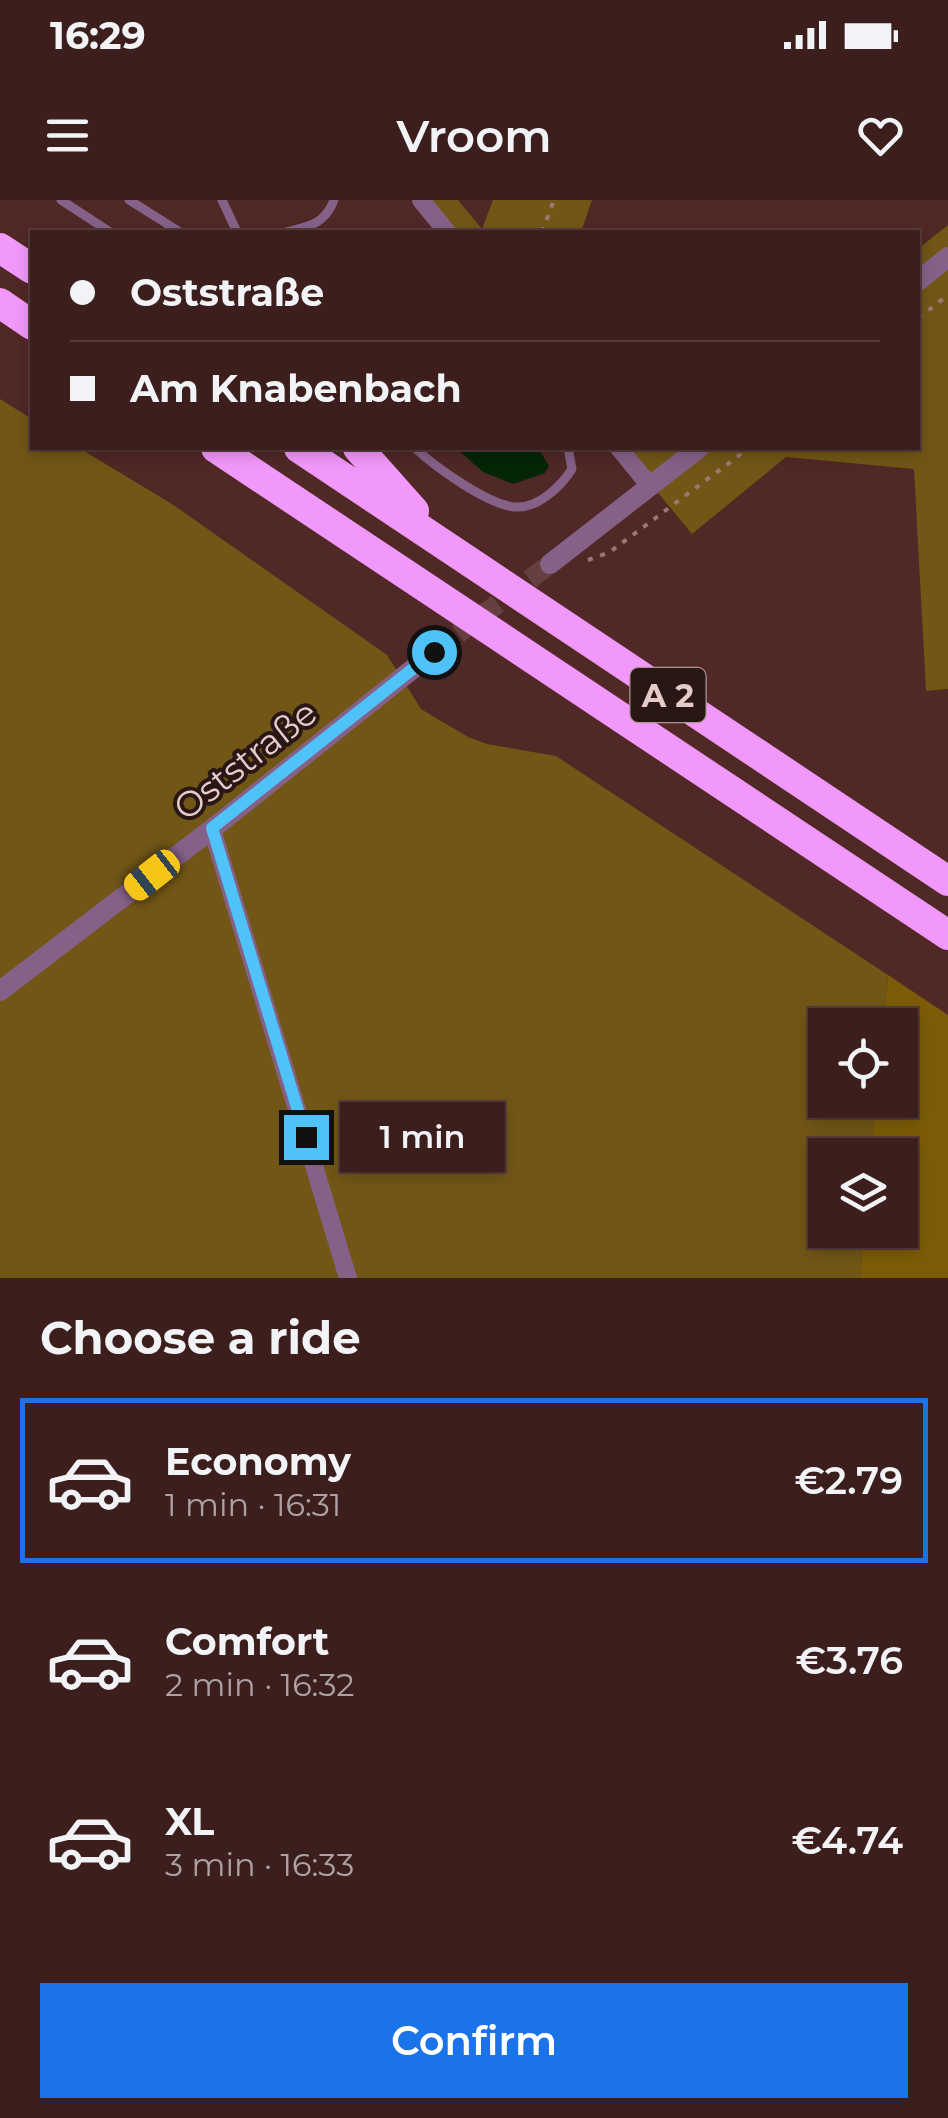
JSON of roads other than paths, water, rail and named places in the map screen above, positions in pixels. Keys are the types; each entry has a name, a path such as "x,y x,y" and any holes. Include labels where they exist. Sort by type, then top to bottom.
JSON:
{"highway":[{"path":"0,248 30,268"},
{"path":"0,307 30,323"},
{"name":"A 2","path":"219,450 948,935"},
{"name":"A 2","path":"302,450 948,881"},
{"path":"360,450 443,544"}],"street":[{"path":"421,200 445,230"},
{"path":"920,278 948,257"},
{"path":"621,450 650,486"},
{"path":"550,564 697,450"},
{"name":"Oststraße","path":"0,990 434,652"},
{"path":"212,828 348,1278"}],"lane":[{"path":"61,200 107,230"},
{"path":"129,200 177,230"},
{"path":"222,200 237,230"},
{"path":"294,230 318,224 328,215 334,200"},
{"path":"418,450 473,491 516,507 538,502 563,483 572,469 568,450"}],"tunnel":[{"path":"434,652 550,564"}]}
